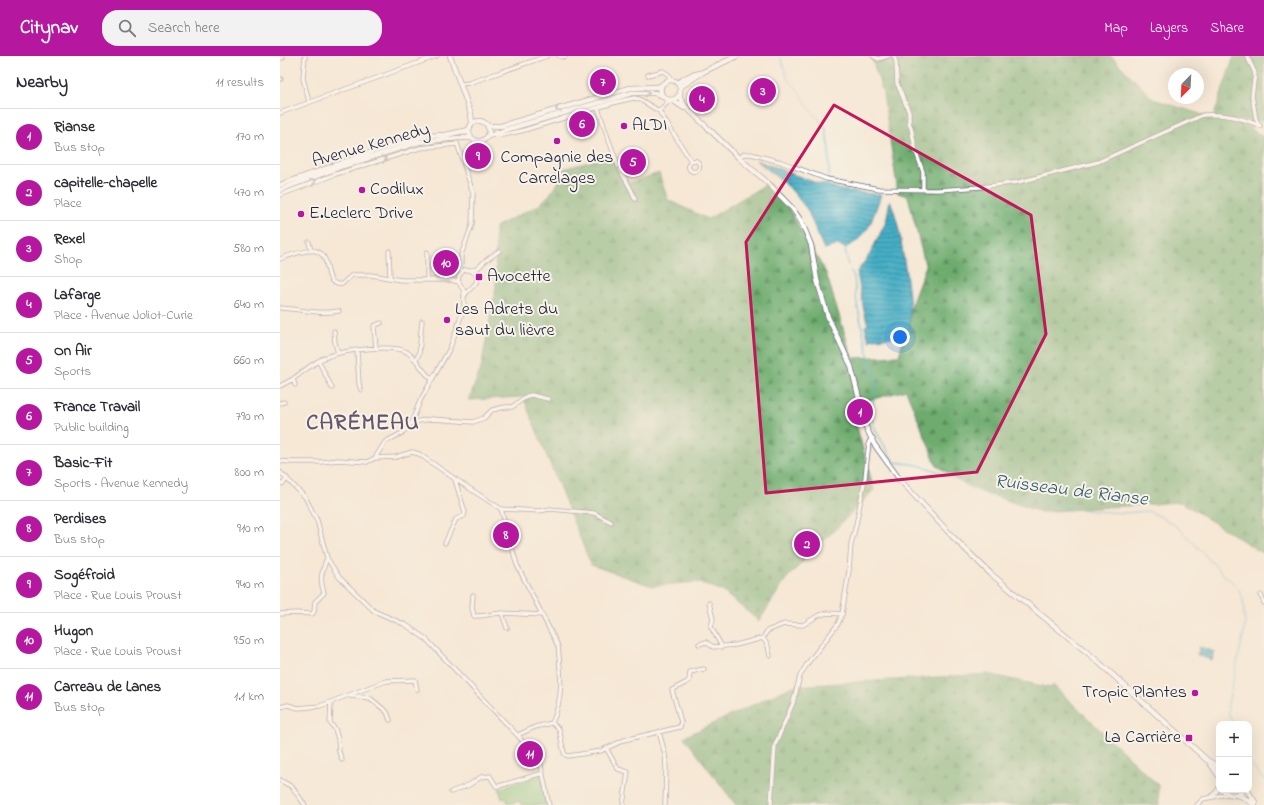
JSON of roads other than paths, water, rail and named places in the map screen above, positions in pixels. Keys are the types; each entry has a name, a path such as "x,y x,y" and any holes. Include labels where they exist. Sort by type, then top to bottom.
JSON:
{"main road":[{"path":"450,56 471,114 472,123 469,130 474,140 481,141 491,135 505,130 632,93 654,93 671,100 692,113"},
{"path":"679,85 737,56"},
{"path":"663,96 660,92 661,86 665,81 670,80 679,85"},
{"path":"679,85 683,104 740,159 768,183 792,208 805,230 811,245 815,274 820,293 828,317 851,366 866,427 885,460 900,480 991,574 1094,658 1208,760 1216,765"},
{"path":"471,114 489,126 501,126 630,88 661,86"},
{"path":"671,100 675,99 680,94"},
{"path":"472,123 478,120"},
{"path":"489,126 491,135"},
{"name":"Avenue Kennedy","path":"280,185 380,149 423,136 445,135 469,130"},
{"name":"Avenue Kennedy","path":"280,190 343,166 419,142 472,138"},
{"path":"1208,760 1216,772"},
{"path":"1248,793 1256,805"},
{"path":"1228,794 1241,796 1256,805"}],"street":[{"path":"305,56 303,78 310,102"},
{"path":"280,113 437,56"},
{"path":"461,84 469,84 547,56"},
{"path":"559,56 566,56"},
{"path":"873,56 878,59 888,56"},
{"path":"894,56 896,62 897,83 909,112 908,122 923,172 923,190"},
{"path":"740,159 744,154 749,153 781,162 829,180 878,188 938,190 1003,185 1098,162 1203,115 1218,114 1242,118 1260,126 1256,119 1252,96 1255,73 1247,56"},
{"path":"648,75 663,71 669,75 670,80"},
{"path":"463,91 469,84"},
{"path":"663,96 664,105"},
{"path":"491,135 504,135 634,98 639,99 659,111 691,161"},
{"path":"659,111 671,100"},
{"path":"598,108 618,164 636,199"},
{"path":"375,458 385,442 406,430 411,424 420,401 452,342 456,326 464,308 464,297 462,286 459,282 459,276 461,272 461,255 472,225 473,194 457,144 459,138"},
{"path":"280,195 336,174 420,148 457,144"},
{"path":"309,242 311,251"},
{"path":"280,259 316,251 322,254 331,280 336,284 342,284 352,275 356,274 401,280 451,280 459,282"},
{"path":"389,251 390,278"},
{"path":"461,272 466,269 472,270 478,268 499,251"},
{"path":"427,252 427,280"},
{"path":"461,263 466,269"},
{"path":"464,297 466,292 474,286 477,281 476,274 478,268"},
{"path":"472,270 476,274"},
{"path":"451,280 459,276"},
{"path":"462,286 470,288"},
{"path":"280,308 315,312 339,311"},
{"path":"416,360 419,354 422,321"},
{"path":"376,348 374,326 381,323"},
{"path":"334,331 338,353"},
{"path":"280,386 329,356 338,353 376,348 398,348 407,352 432,379"},
{"path":"357,350 361,390"},
{"path":"319,362 332,388"},
{"path":"293,379 295,385"},
{"path":"411,424 432,419 473,422 484,418 492,410 512,407 527,396 531,395 548,399"},
{"path":"771,805 775,745 793,703 800,676 807,664 838,624 842,614 849,571 851,544 865,478 869,442 874,441"},
{"path":"280,461 322,462 338,460 368,462 375,458 396,457 412,452 419,454 501,508 539,511 550,509 594,513 611,522"},
{"path":"280,472 305,497 317,520 327,558 339,577 374,611 406,625 426,639 518,736 537,759 543,773 549,805"},
{"path":"280,484 284,483 287,478"},
{"path":"445,543 456,519 464,516 465,512 455,479"},
{"path":"501,508 516,565 558,646 561,694 557,712 552,723"},
{"path":"280,614 312,614 314,612 315,602 324,593 321,582 321,573 327,558"},
{"path":"473,595 472,608 474,616 481,617 492,613 542,615"},
{"path":"1261,595 1264,603"},
{"path":"709,603 713,619 711,627 722,647"},
{"path":"502,613 507,628"},
{"path":"699,644 706,642 712,647 736,645 763,638 767,631 784,624 803,625 819,615 828,613 842,614"},
{"path":"763,638 768,646 770,656"},
{"path":"518,736 535,727 552,723 559,728 566,755 568,756 590,754 624,740 680,727 681,722 672,690 689,681 690,672 704,669"},
{"path":"280,707 288,705 298,708 320,706 386,681 415,680 417,690"},
{"path":"349,696 370,698 387,712 390,720"},
{"path":"331,702 330,723 335,729 342,760"},
{"path":"659,732 665,754 665,805"},
{"path":"606,748 618,769 628,772 623,805"},
{"path":"452,792 486,776 490,776 496,786 499,786 543,773"},
{"path":"280,780 292,788 305,805"},
{"path":"1211,797 1216,792"},
{"path":"1197,805 1203,799 1228,794"}],"water":[{"path":"756,160 819,184 828,185 841,190 881,195 870,225 859,240 845,248 838,245 824,249 807,209 789,187"},
{"path":"890,200 899,230 907,280 910,307 909,336 872,339 869,341 865,326 868,325 857,272 870,254 886,222"},
{"path":"1200,647 1215,652 1212,660 1197,655"}],"waterway":[{"path":"780,56 788,80 797,89 826,130 829,149 829,178"},
{"path":"845,248 848,265"},
{"name":"Ruisseau de Rianse","path":"851,271 854,277 857,304 866,346 877,384 870,414 876,431 894,462 918,465 937,471 988,495 1048,503 1091,511 1124,513 1148,511 1172,523 1184,533 1231,581 1239,590 1243,599 1245,627 1228,704 1228,713 1232,721"},
{"name":"Ruisseau de Rianse","path":"1252,766 1264,780"}],"place":[{"name":"Basic-Fit","path":"603,82"},
{"name":"Rexel","path":"763,91"},
{"name":"Lafarge","path":"702,99"},
{"name":"France Travail","path":"582,124"},
{"name":"ALDI","path":"624,126"},
{"name":"Compagnie des Carrelages","path":"557,141"},
{"name":"Sogéfroid","path":"478,156"},
{"name":"On Air","path":"633,162"},
{"name":"Codilux","path":"362,190"},
{"name":"E.Leclerc Drive","path":"301,214"},
{"name":"Hugon","path":"446,263"},
{"name":"Avocette","path":"479,277"},
{"name":"Les Adrets du saut du lièvre","path":"447,320"},
{"name":"Rianse","path":"860,412"},
{"name":"Perdises","path":"506,535"},
{"name":"capitelle-chapelle","path":"807,544"},
{"name":"Tropic Plantes","path":"1195,693"},
{"name":"La Carrière","path":"1189,738"},
{"name":"Carreau de Lanes","path":"530,754"}],"district":[{"name":"CARÉMEAU","path":"363,424"}]}
